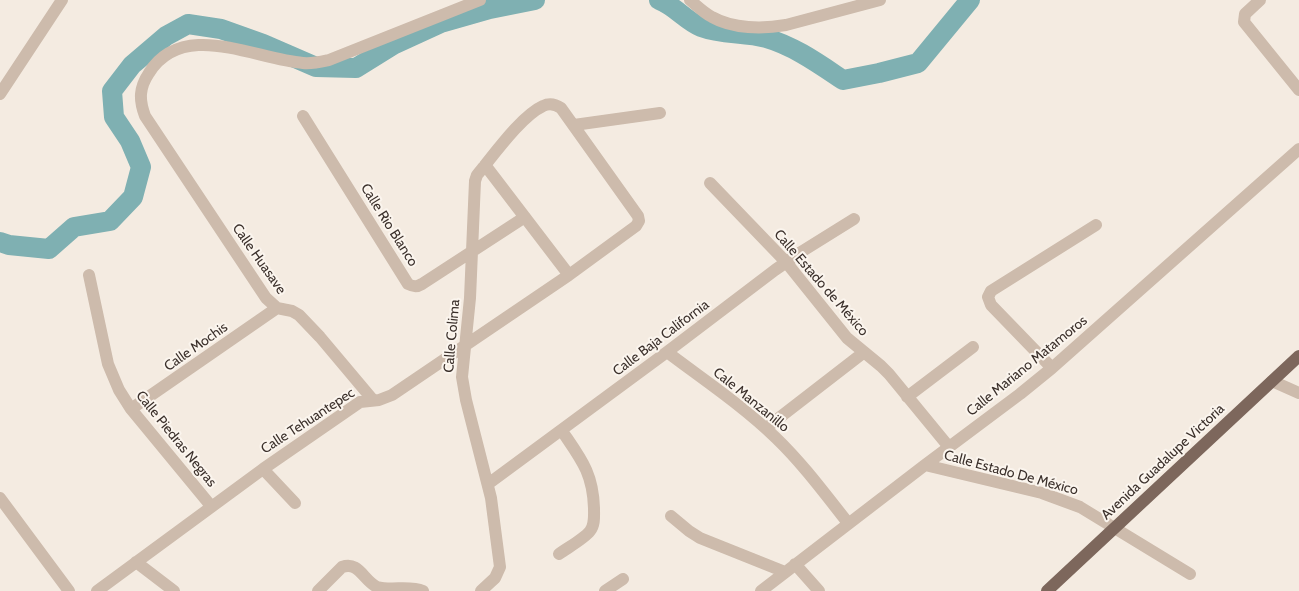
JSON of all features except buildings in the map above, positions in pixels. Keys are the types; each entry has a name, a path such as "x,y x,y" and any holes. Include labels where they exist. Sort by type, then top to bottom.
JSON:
{"main road":[{"name":"Avenida Guadalupe Victoria","path":"1047,591 1299,356"}],"street":[{"path":"0,94 62,0"},
{"name":"Calle Huasave","path":"373,400 299,315 292,311 277,308 266,298 145,116 140,93 144,80 162,56 193,45 210,44 293,62 317,63 329,60 480,0"},
{"path":"690,0 706,14 721,21 743,26 771,28 786,26 880,0"},
{"path":"1260,0 1244,14 1244,22 1299,90"},
{"path":"551,104 561,108 574,124 638,216 639,222 631,231 569,275 485,165 517,128 544,105 551,104"},
{"path":"574,124 660,113"},
{"name":"Calle Rio Blanco","path":"303,116 408,284 418,287 525,217"},
{"name":"Calle Mariano Matamoros","path":"761,591 1052,368 1299,149"},
{"name":"Calle Colima","path":"481,591 495,578 500,567 488,484 466,400 462,377 469,318 475,181 485,165"},
{"name":"Calle Estado de México","path":"710,183 786,262 838,328 863,353 882,366 949,447"},
{"name":"Calle Baja California","path":"488,484 562,431 786,262 854,219"},
{"path":"1052,368 992,305 988,297 991,291 1096,225"},
{"name":"Calle Piedras Negras","path":"89,275 108,364 119,390 131,409 211,506"},
{"name":"Calle Tehuantepec","path":"97,591 211,506 360,402 379,400 392,395 569,275"},
{"name":"Calle Mochis","path":"131,409 277,308"},
{"path":"907,397 973,347"},
{"name":"Cale Manzanillo","path":"667,352 766,428 801,465 848,523"},
{"path":"766,428 863,353"},
{"path":"1272,381 1299,393"},
{"path":"558,554 590,531 594,517 593,490 590,478 580,457 562,431"},
{"name":"Calle Estado De México","path":"925,465 1064,500 1096,515 1190,574"},
{"path":"263,469 295,503"},
{"path":"0,498 69,591"},
{"path":"672,516 688,531 700,538 785,572"},
{"path":"136,562 174,591"},
{"path":"795,564 819,591"},
{"path":"318,591 342,567 354,566 379,588 390,590 417,589 423,591"},
{"path":"605,591 623,579"}],"waterway":[{"path":"0,242 9,245 49,249 74,227 110,221 133,197 141,167 130,141 114,117 112,91 132,65 166,36 188,24 221,29 263,44 316,67 356,68 393,45 441,23 490,9 535,0"},
{"path":"659,0 690,21 709,30 758,36 776,41 806,56 843,80 918,63 970,0"}]}
